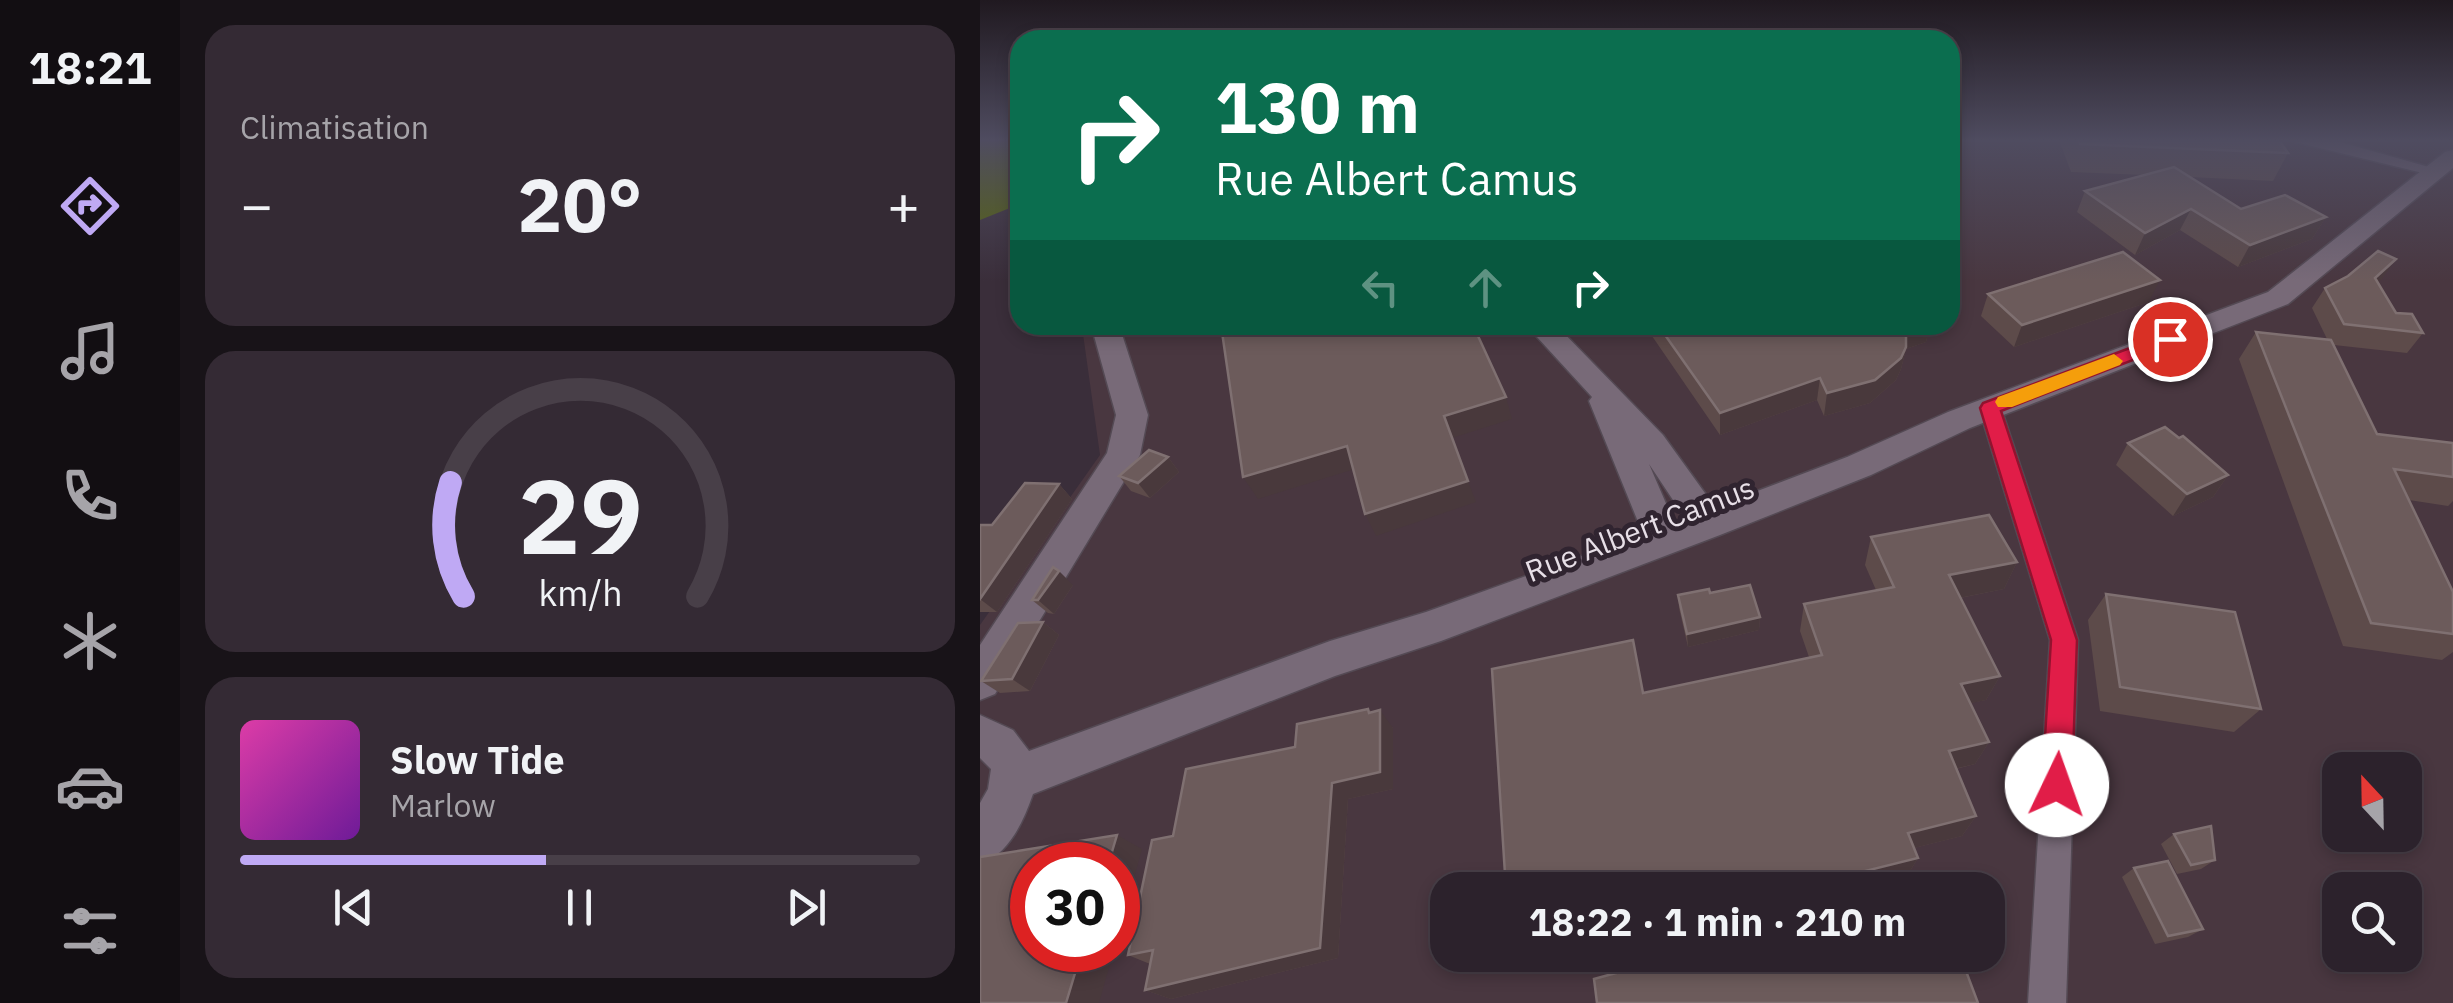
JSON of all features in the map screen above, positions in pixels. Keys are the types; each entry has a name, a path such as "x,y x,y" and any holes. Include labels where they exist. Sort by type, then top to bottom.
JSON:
{"street":[{"name":"Rue Albert Camus","path":"1014,779 1330,659 1427,628 1702,515 1859,466 1974,414 2278,298 2416,187"},
{"path":"980,681 1124,454 1132,415 1105,335"},
{"path":"1550,335 1616,399 1702,515"},
{"path":"1599,386 1659,531"},
{"path":"1974,414 2064,640 2047,1003"},
{"path":"980,736 998,742 1011,757 1014,779 1008,802 980,841"}],"shaded area":[{"path":"1960,187 2453,187 2453,1003 980,1003 980,625 1100,455 1083,335 1960,335"}],"green space":[{"path":"980,187 1010,187 1010,208 980,220"}],"building":[{"path":"2101,187 2206,187 2241,209 2285,195 2326,217 2250,245 2191,209 2145,233 2085,191"},
{"path":"2378,251 2396,259 2375,278 2396,313 2412,314 2423,333 2344,324 2325,288 2348,276"},
{"path":"2123,252 2160,280 2022,325 1988,294"},
{"path":"2256,332 2331,340 2377,434 2453,443 2453,477 2394,469 2453,592 2453,634 2371,623"},
{"path":"1222,335 1478,335 1506,397 1444,416 1468,481 1365,514 1347,446 1243,477"},
{"path":"1665,335 1906,335 1901,358 1875,380 1827,393 1820,378 1720,413"},
{"path":"2165,427 2179,438 2183,436 2228,475 2187,494 2128,443"},
{"path":"1149,450 1168,457 1138,483 1119,476"},
{"path":"1025,483 1059,484 980,599 980,525 992,525"},
{"path":"1989,515 2017,562 1949,575 2000,676 1961,684 1989,742 1949,751 1976,816 1908,833 1918,858 1862,872 1505,872 1492,669 1633,640 1643,693 1822,655 1804,604 1894,587 1871,537"},
{"path":"1053,567 1059,571 1038,600 1032,600"},
{"path":"1750,585 1760,617 1687,634 1678,595"},
{"path":"2106,594 2235,612 2261,709 2120,687"},
{"path":"1043,622 1012,679 981,681 1018,623"},
{"path":"1380,710 1380,772 1332,783 1320,948 1145,990 1153,950 1140,953 1140,898 1152,840 1173,836 1186,769 1295,747 1297,724"},
{"path":"2211,826 2215,860 2191,865 2174,834"},
{"path":"1117,835 1115,842 1073,842"},
{"path":"1010,852 1010,972 1075,972 1066,1003 980,1003 980,857"},
{"path":"2168,861 2203,929 2168,936 2134,868"},
{"path":"1620,972 1966,972 1978,1003 1597,1003 1594,979"}],"slow traffic":[{"path":"2005,402 2114,361"}],"route":[{"path":"2057,785 2064,640 1990,408 2170,339"}]}
